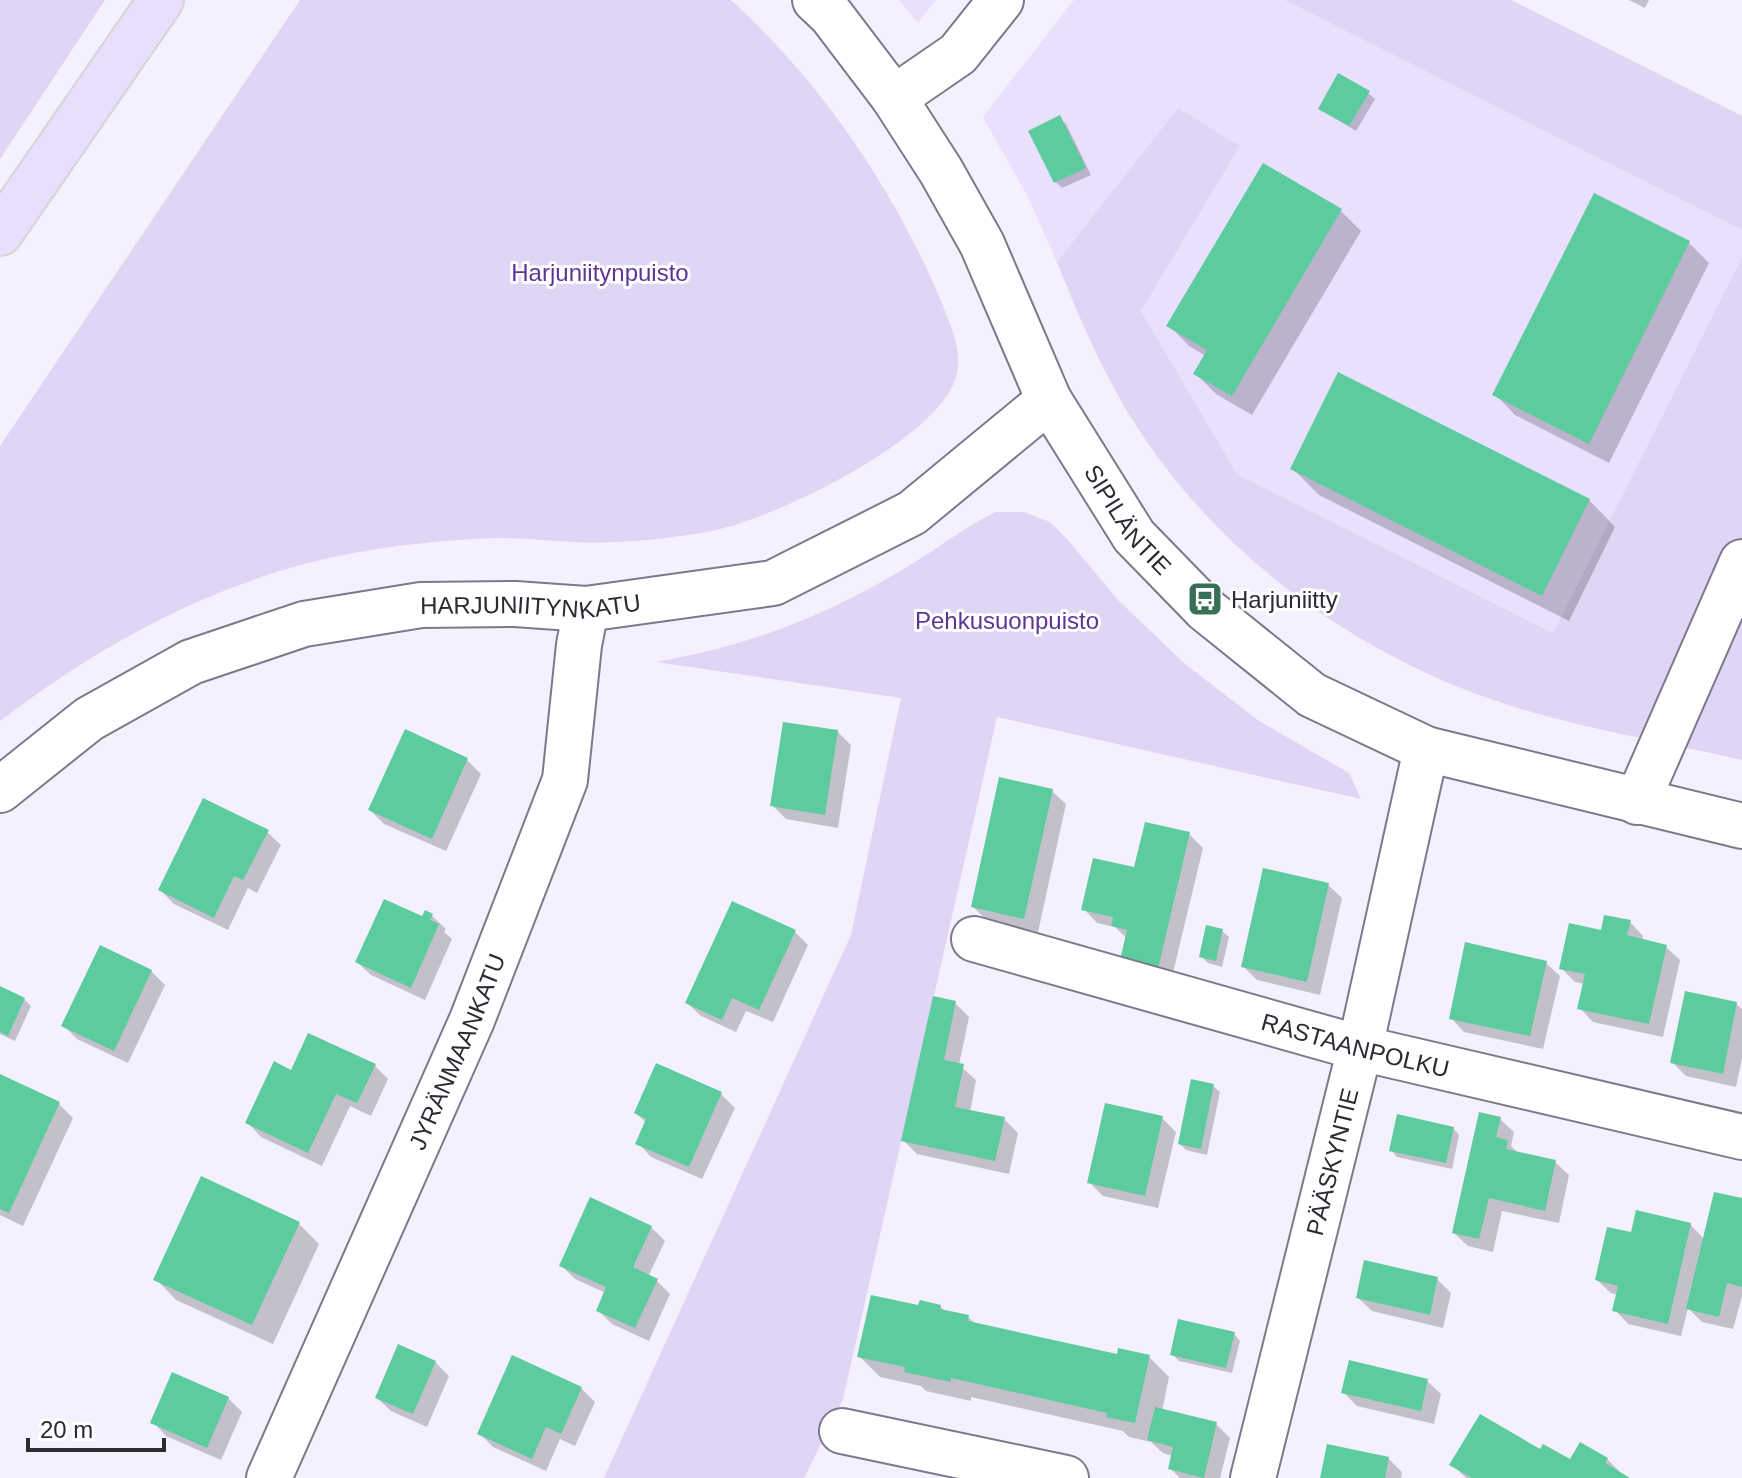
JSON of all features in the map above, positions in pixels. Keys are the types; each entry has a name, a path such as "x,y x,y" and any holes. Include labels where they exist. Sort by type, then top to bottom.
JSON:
{"main road":[{"path":"0,233 161,0"}],"street":[{"name":"SIPILÄNTIE","path":"815,0 831,15 894,98 941,171 982,244 1049,400 1134,536 1205,609 1312,695 1426,749 1742,826"},
{"path":"894,98 958,54 1001,0"},
{"name":"HARJUNIITYNKATU","path":"0,790 89,719 191,662 304,624 421,605 515,604 586,609 773,583 912,513 1049,400"},
{"path":"1637,802 1742,562"},
{"name":"JYRÄNMAANKATU","path":"269,1478 472,1020 565,780 579,645 586,609"},
{"name":"PÄÄSKYNTIE","path":"1253,1478 1360,1048 1426,749"},
{"name":"RASTAANPOLKU","path":"974,939 1360,1048 1742,1137"},
{"path":"842,1431 1066,1478"}],"shaded area":[{"path":"899,0 936,0 918,23"},
{"path":"1074,0 1284,0 1742,230 1742,257 1553,633 1237,474 1141,311 1240,146 1178,109 1057,262 1028,197 983,117"}],"green space":[{"path":"0,0 105,0 0,159"},
{"name":"Harjuniitynpuisto","path":"300,0 731,0 764,32 825,102 878,178 941,301 957,345 957,373 945,398 922,424 890,449 812,493 739,524 650,540 586,543 501,538 441,541 363,551 296,566 206,598 162,618 79,666 0,721 0,446"},
{"path":"1284,0 1511,0 1742,116 1742,230"},
{"path":"1178,108 1240,146 1141,311 1237,474 1553,633 1742,257 1742,760 1533,712 1466,690 1418,669 1326,616 1283,585 1242,551 1205,514 1170,473 1115,390 1057,262"},
{"name":"Pehkusuonpuisto","path":"996,512 1024,512 1050,522 1118,600 1185,664 1259,721 1349,773 1361,799 997,717 843,1399 804,1478 604,1478 851,935 901,698 656,662 755,638 817,614 877,584"}],"building":[{"path":"1338,73 1370,91 1349,126 1318,109"},
{"path":"1060,115 1086,168 1054,183 1028,131"},
{"path":"1263,163 1342,209 1232,396 1193,374 1207,350 1166,326"},
{"path":"1594,193 1690,241 1589,444 1492,395"},
{"path":"1338,372 1590,499 1542,596 1290,469"},
{"path":"783,722 838,730 825,815 770,806"},
{"path":"405,729 468,758 432,839 368,810"},
{"path":"999,777 1053,789 1024,919 971,907"},
{"path":"203,798 269,830 243,880 234,876 214,918 158,890"},
{"path":"1145,822 1190,832 1158,969 1120,960 1127,930 1111,926 1113,917 1081,910 1093,858 1134,867"},
{"path":"1263,868 1329,883 1307,982 1241,967"},
{"path":"384,899 422,916 425,910 433,914 430,920 439,924 411,988 355,962"},
{"path":"732,901 796,930 759,1010 732,998 722,1020 685,1003"},
{"path":"1604,915 1631,920 1627,935 1667,945 1649,1024 1577,1009 1585,974 1559,969 1569,923 1601,930"},
{"path":"1206,925 1223,929 1216,961 1199,957"},
{"path":"1465,942 1547,961 1530,1036 1449,1019"},
{"path":"100,945 152,970 114,1051 61,1026"},
{"path":"0,986 25,998 8,1036 0,1032"},
{"path":"1685,991 1737,1002 1723,1074 1670,1063"},
{"path":"933,996 956,1001 944,1060 964,1064 955,1107 1005,1117 995,1161 901,1141"},
{"path":"308,1033 376,1064 357,1103 336,1094 308,1153 245,1123 274,1061 291,1070"},
{"path":"656,1063 722,1092 689,1167 635,1144 646,1119 634,1113"},
{"path":"0,1074 60,1102 9,1213 0,1209"},
{"path":"1191,1079 1214,1084 1201,1149 1178,1144"},
{"path":"1105,1103 1163,1116 1145,1196 1087,1183"},
{"path":"1479,1112 1501,1117 1496,1137 1508,1140 1506,1149 1556,1160 1545,1211 1489,1198 1479,1239 1452,1233"},
{"path":"1397,1114 1454,1127 1446,1163 1389,1151"},
{"path":"201,1176 300,1222 252,1325 153,1280"},
{"path":"1714,1192 1742,1198 1742,1287 1727,1283 1719,1317 1686,1309"},
{"path":"590,1197 652,1226 633,1267 658,1279 635,1328 596,1311 606,1287 559,1266"},
{"path":"1636,1210 1691,1223 1668,1324 1612,1311 1618,1286 1595,1280 1607,1227 1631,1232"},
{"path":"1364,1260 1438,1277 1430,1315 1356,1298"},
{"path":"871,1295 918,1305 920,1300 941,1305 940,1309 969,1315 968,1321 1117,1354 1118,1348 1150,1355 1135,1423 1106,1417 1107,1413 951,1378 951,1382 904,1372 905,1367 857,1357"},
{"path":"1178,1319 1235,1332 1226,1368 1170,1355"},
{"path":"398,1344 436,1361 413,1414 375,1398"},
{"path":"512,1355 582,1387 561,1434 546,1427 532,1459 477,1434"},
{"path":"1349,1360 1428,1379 1421,1411 1341,1393"},
{"path":"172,1372 229,1397 207,1448 150,1423"},
{"path":"1155,1407 1217,1422 1204,1478 1168,1469 1173,1447 1147,1440"},
{"path":"1480,1414 1540,1449 1543,1444 1570,1459 1580,1442 1608,1458 1605,1463 1630,1478 1472,1478 1449,1465"},
{"path":"1327,1444 1389,1457 1385,1478 1320,1478"}],"place":[{"name":"Harjuniitty","path":"1205,599"}]}
